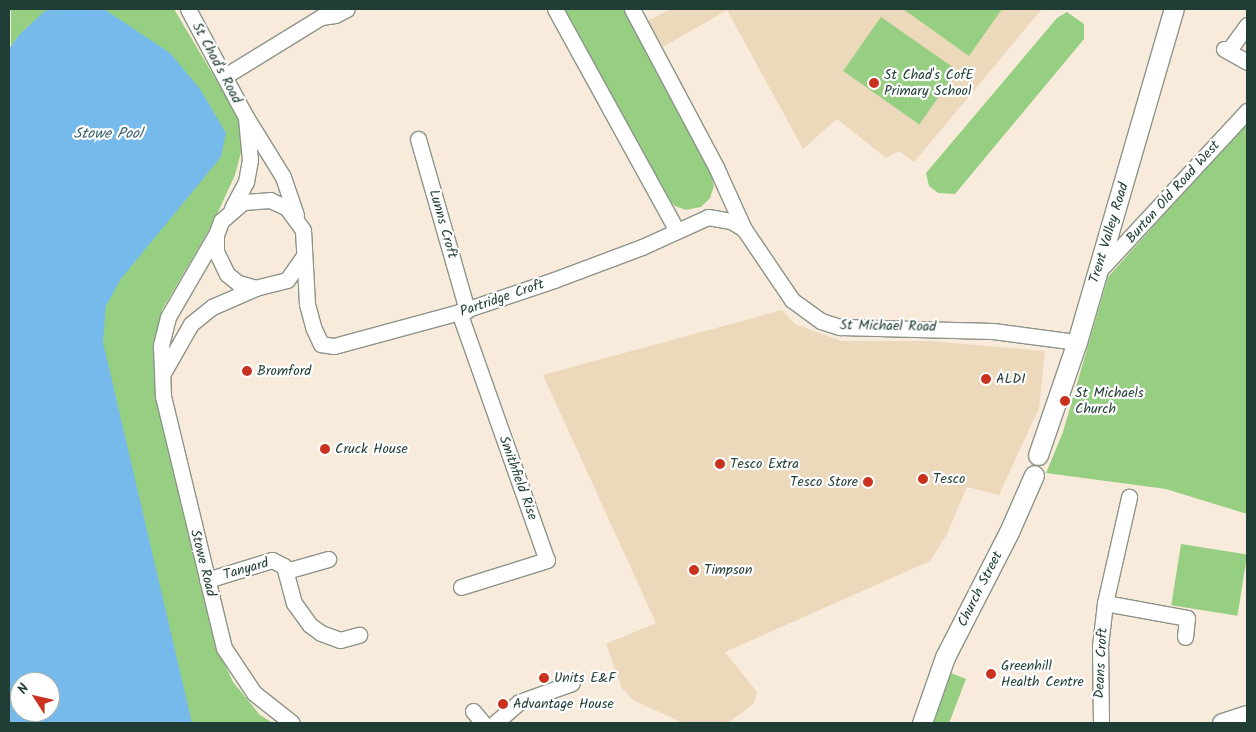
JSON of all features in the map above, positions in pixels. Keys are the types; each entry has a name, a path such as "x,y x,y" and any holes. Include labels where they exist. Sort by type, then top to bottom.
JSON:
{"street":[{"name":"St Chad's Road","path":"188,9 246,117 283,177 298,219"},
{"path":"225,76 325,13 335,15 347,9"},
{"path":"556,9 677,231 708,217 731,221 744,229"},
{"name":"St Michael Road","path":"632,9 716,167 744,229 792,300 821,322 840,327 993,331 1076,342"},
{"name":"Trent Valley Road","path":"1038,455 1076,342 1174,9"},
{"path":"1247,25 1226,49 1247,62"},
{"name":"Burton Old Road West","path":"1097,273 1247,111"},
{"name":"St Chad's Road","path":"231,210 246,182 250,160 246,117"},
{"name":"Lunns Croft","path":"418,139 463,311"},
{"path":"256,288 238,283 227,274 217,256 216,235 231,210 243,202 270,200 287,208 298,219 305,244 303,257 307,304"},
{"name":"Partridge Croft","path":"307,304 321,344 334,346 463,311 580,270 677,231"},
{"name":"Stowe Road","path":"216,235 168,317 161,346 161,377 172,436 224,648 240,676 254,693 292,723"},
{"path":"161,377 191,324 212,307 256,288 279,283 297,269 303,257"},
{"path":"279,283 297,290 307,304"},
{"name":"Smithfield Rise","path":"461,587 547,560 463,311"},
{"name":"Church Street","path":"922,723 945,657 1009,532 1034,474 1038,455"},
{"name":"Deans Croft","path":"1101,723 1100,646 1105,604 1129,497"},
{"path":"286,571 328,559"},
{"name":"Tanyard","path":"207,580 272,560 284,566 294,603 310,625 321,633 340,640 359,635"},
{"path":"1105,604 1187,618 1185,637"},
{"path":"494,723 520,702 572,683"},
{"path":"473,711 483,723"},
{"path":"1222,723 1247,716"}],"shaded area":[{"name":"St Chad's CofE Primary School","path":"671,9 1042,9 914,162 899,151 886,158 837,119 803,149 727,10 663,47 647,21"},
{"path":"782,310 795,324 841,341 930,341 1045,351 1039,408 999,495 967,487 947,534 930,561 725,652 757,692 754,703 728,723 683,723 633,700 622,688 606,644 656,623 543,375"}],"green space":[{"name":"Stowe Pool","path":"11,9 174,9 240,120 243,145 235,175 212,225 162,310 153,352 155,387 216,645 233,682 260,715 273,723 9,723"},
{"path":"565,9 624,9 710,169 714,186 710,198 701,207 686,210 675,206 665,195"},
{"path":"903,9 1002,9 969,56"},
{"path":"1067,12 1084,24 1084,39 955,194 938,193 929,186 926,173 1057,18"},
{"path":"881,17 957,70 919,124 843,71"},
{"path":"1247,122 1247,514 1166,489 1046,473 1063,432 1108,277"},
{"path":"1181,544 1247,554 1237,616 1171,605"},
{"path":"949,672 966,679 949,723 932,723"}],"water":[{"name":"Stowe Pool","path":"55,9 104,9 170,53 200,89 226,133 221,157 120,280 106,306 103,342 192,723 9,723 9,49 20,34 45,11"}],"place":[{"name":"St Chad's CofE Primary School","path":"874,83"},
{"name":"Bromford","path":"247,371"},
{"name":"ALDI","path":"986,379"},
{"name":"St Michaels Church","path":"1065,401"},
{"name":"Cruck House","path":"325,449"},
{"name":"Tesco Extra","path":"720,464"},
{"name":"Tesco","path":"923,479"},
{"name":"Tesco Store","path":"868,482"},
{"name":"Timpson","path":"694,570"},
{"name":"Greenhill Health Centre","path":"991,674"},
{"name":"Units E&F","path":"544,678"},
{"name":"Advantage House","path":"503,704"}]}
